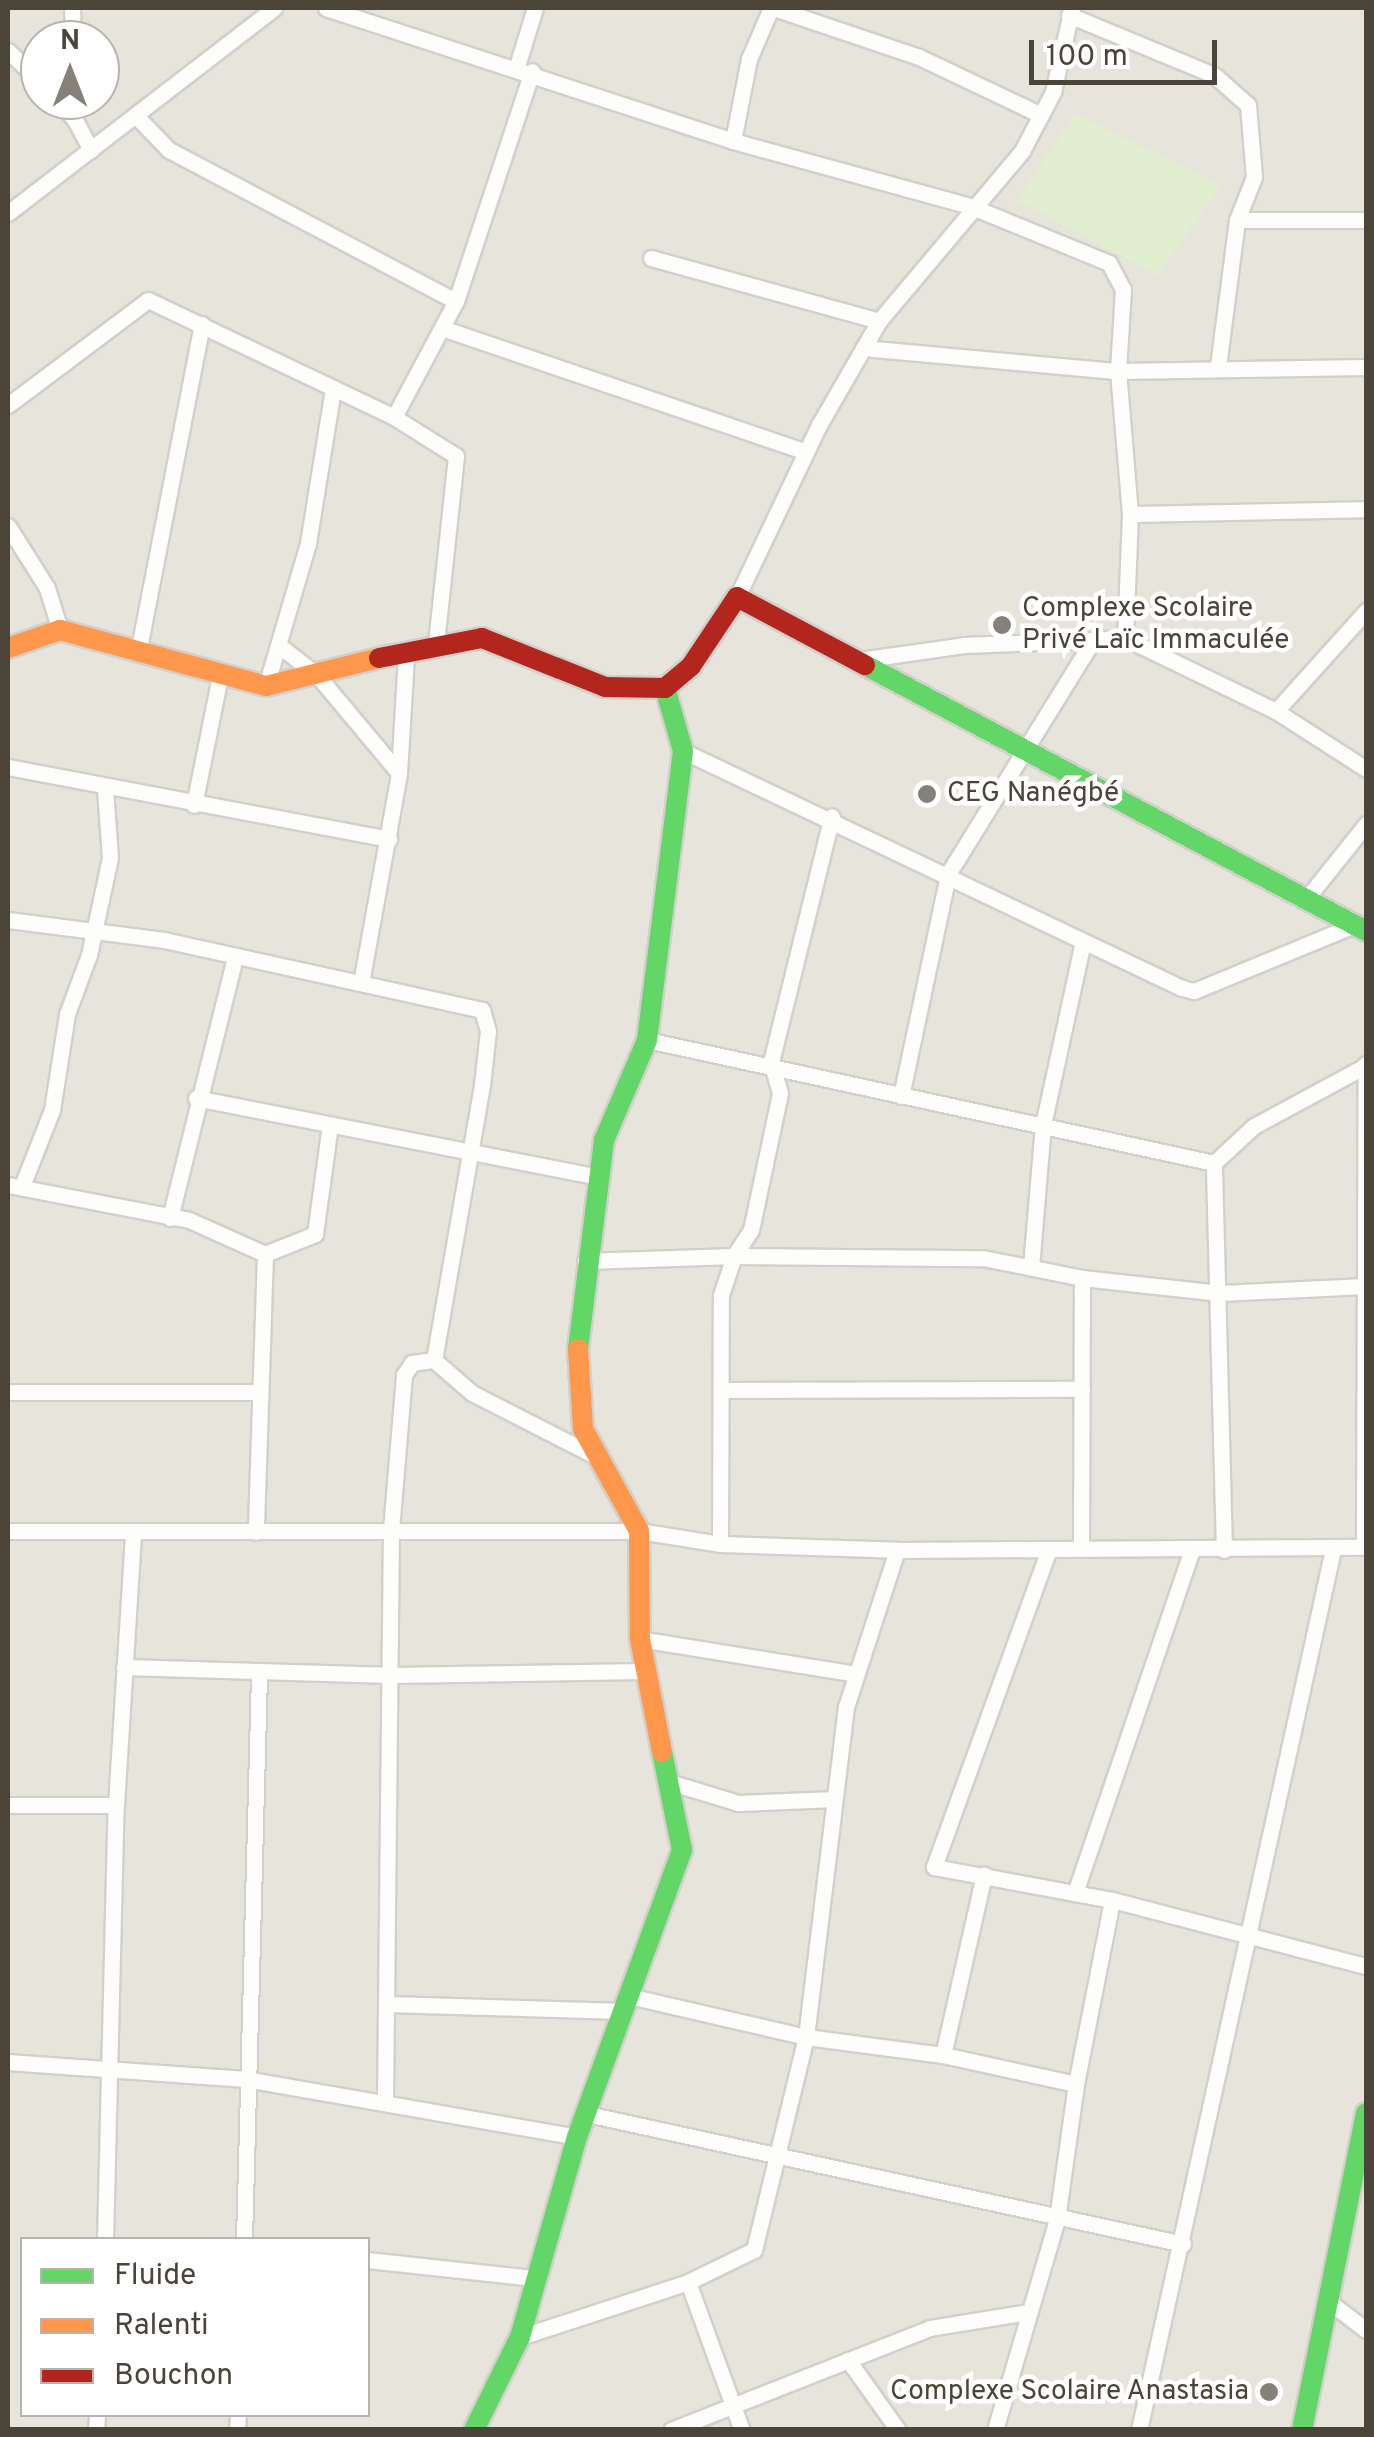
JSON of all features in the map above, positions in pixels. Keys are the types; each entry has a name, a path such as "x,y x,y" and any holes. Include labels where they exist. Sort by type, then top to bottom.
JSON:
{"street":[{"path":"8,214 274,8"},
{"path":"326,8 524,68 734,140 970,206 1109,263 1123,289 1118,372 1130,514 1125,638"},
{"path":"394,418 456,301 524,68 535,8"},
{"path":"734,140 749,59 773,8 919,57 1041,115"},
{"path":"8,648 60,630 266,686 406,655 436,642 498,640 605,686 665,688 691,666 737,597 806,452 878,321 970,206 1022,151 1054,92 1070,11 1214,74 1242,96 1252,120 1254,172 1238,220 1218,367"},
{"path":"136,116 169,150 456,301"},
{"path":"74,120 90,150"},
{"path":"1238,220 1366,220"},
{"path":"651,258 878,321"},
{"path":"8,405 148,300 394,418 456,456 436,642"},
{"path":"138,653 202,324"},
{"path":"445,328 806,452"},
{"path":"863,348 1118,372 1366,367"},
{"path":"266,686 281,647 308,543 333,388"},
{"path":"1130,514 1366,509"},
{"path":"8,526 47,588 60,630"},
{"path":"737,597 797,634 859,660 1360,928"},
{"path":"1276,712 1366,611"},
{"path":"859,660 964,644 1125,638 1276,712 1366,768"},
{"path":"901,1096 948,874 1092,640"},
{"path":"281,647 317,675 399,773"},
{"path":"361,983 399,773 406,655"},
{"path":"194,805 220,676"},
{"path":"474,2430 520,2337 577,2137 682,1850 640,1639 640,1532 597,1457 581,1420 585,1261 597,1177 609,1124 648,1040 683,751 665,688"},
{"path":"683,751 832,816 1082,946 1194,990 1360,928"},
{"path":"8,768 389,839"},
{"path":"106,788 110,858 95,928 67,1014 52,1110 15,1186 230,1234 266,1254"},
{"path":"720,1544 722,1296 734,1256 751,1230 780,1093 770,1062 832,816"},
{"path":"1308,898 1366,824"},
{"path":"8,920 95,928 457,1002 487,1016 469,1153 434,1360"},
{"path":"1031,1267 1043,1125 1082,946"},
{"path":"170,1218 196,1098 235,958"},
{"path":"648,1040 770,1062 901,1096 1214,1163"},
{"path":"8,1530 640,1532 720,1544 897,1550 1224,1550 1365,1547 1366,1065 1254,1126 1214,1163 1224,1550"},
{"path":"196,1098 597,1177"},
{"path":"266,1254 315,1234 330,1125"},
{"path":"256,1532 258,1392 266,1254"},
{"path":"585,1261 956,1256 1082,1278 1220,1293 1365,1286"},
{"path":"1081,1549 1082,1278"},
{"path":"385,2101 391,1530 404,1375 412,1363 434,1360 472,1393 597,1457"},
{"path":"721,1390 1082,1389"},
{"path":"8,1392 258,1392"},
{"path":"105,2237 113,2069 116,1805 133,1532"},
{"path":"1139,2430 1183,2244 1244,1932 1332,1548"},
{"path":"1049,1549 934,1867 1112,1900 1366,1966"},
{"path":"520,2337 688,2282 754,2250 806,2037 834,1799 856,1674 897,1550"},
{"path":"1076,1893 1192,1550"},
{"path":"640,1639 856,1674"},
{"path":"124,1667 392,1675 646,1670"},
{"path":"244,2237 245,2079 260,1673"},
{"path":"666,1780 738,1803 834,1799"},
{"path":"8,1805 116,1805"},
{"path":"943,2055 984,1875"},
{"path":"996,2430 1056,2219 1076,2084 1112,1900"},
{"path":"388,2004 626,2003 806,2037 943,2055 1076,2084"},
{"path":"8,2062 245,2079 577,2137"},
{"path":"1302,2430 1332,2304 1366,2113"},
{"path":"588,2114 778,2159 1183,2244"},
{"path":"370,2260 534,2278"},
{"path":"688,2282 742,2430"},
{"path":"1332,2304 1366,2330"},
{"path":"672,2430 930,2328 1028,2312"},
{"path":"848,2360 898,2430"}],"shaded area":[{"path":"8,8 1366,8 1366,2429 8,2430"}],"green space":[{"path":"1075,114 1221,184 1158,276 1017,200"}],"traffic: fast":[{"path":"865,665 1366,931"},
{"path":"578,1349 604,1140 647,1040 683,751 665,688"},
{"path":"474,2430 520,2337 577,2137 682,1850 662,1752"},
{"path":"1302,2430 1366,2113"}],"traffic: slow":[{"path":"8,648 60,630 266,686 379,658"},
{"path":"578,1349 583,1429 639,1531 640,1639 662,1752"}],"traffic: jam":[{"path":"379,658 482,638 605,687 665,688 691,666 737,597 865,665"}],"place":[{"name":"Complexe Scolaire Privé Laïc Immaculée","path":"1002,625"},
{"name":"CEG Nanégbé","path":"927,794"},
{"name":"Complexe Scolaire Anastasia","path":"1269,2392"}]}
